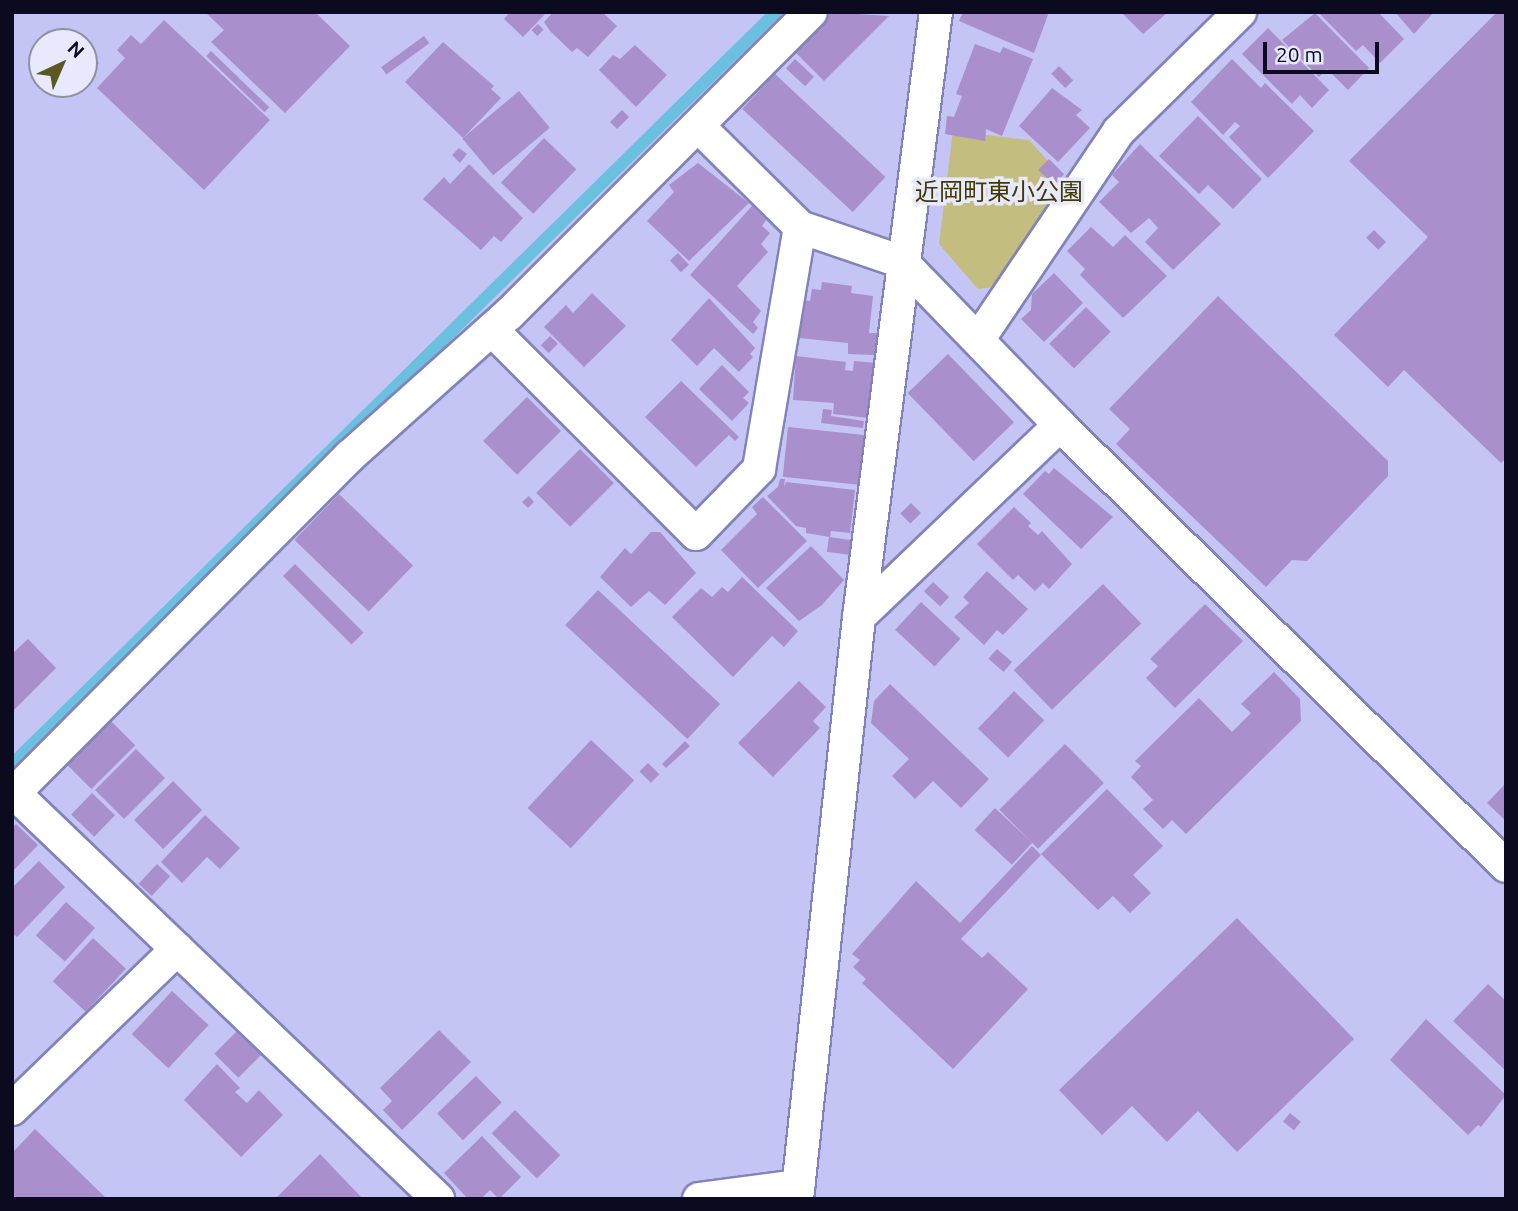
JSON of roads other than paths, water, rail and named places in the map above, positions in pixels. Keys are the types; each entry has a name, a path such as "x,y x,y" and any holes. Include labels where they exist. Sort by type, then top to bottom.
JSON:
{"street":[{"path":"438,1199 13,793 350,456 492,330 700,128 811,12"},
{"path":"699,1199 797,1192 859,617 902,262 936,12"},
{"path":"978,340 1119,131 1240,12"},
{"path":"700,128 800,227 902,262 1060,425 1506,866"},
{"path":"492,330 695,534 759,469 800,227"},
{"path":"859,617 1060,425"},
{"path":"12,1109 177,949"}],"waterway":[{"path":"12,764 776,12"}],"park label":[{"name":"近岡町東小公園","path":"999,192"}]}
